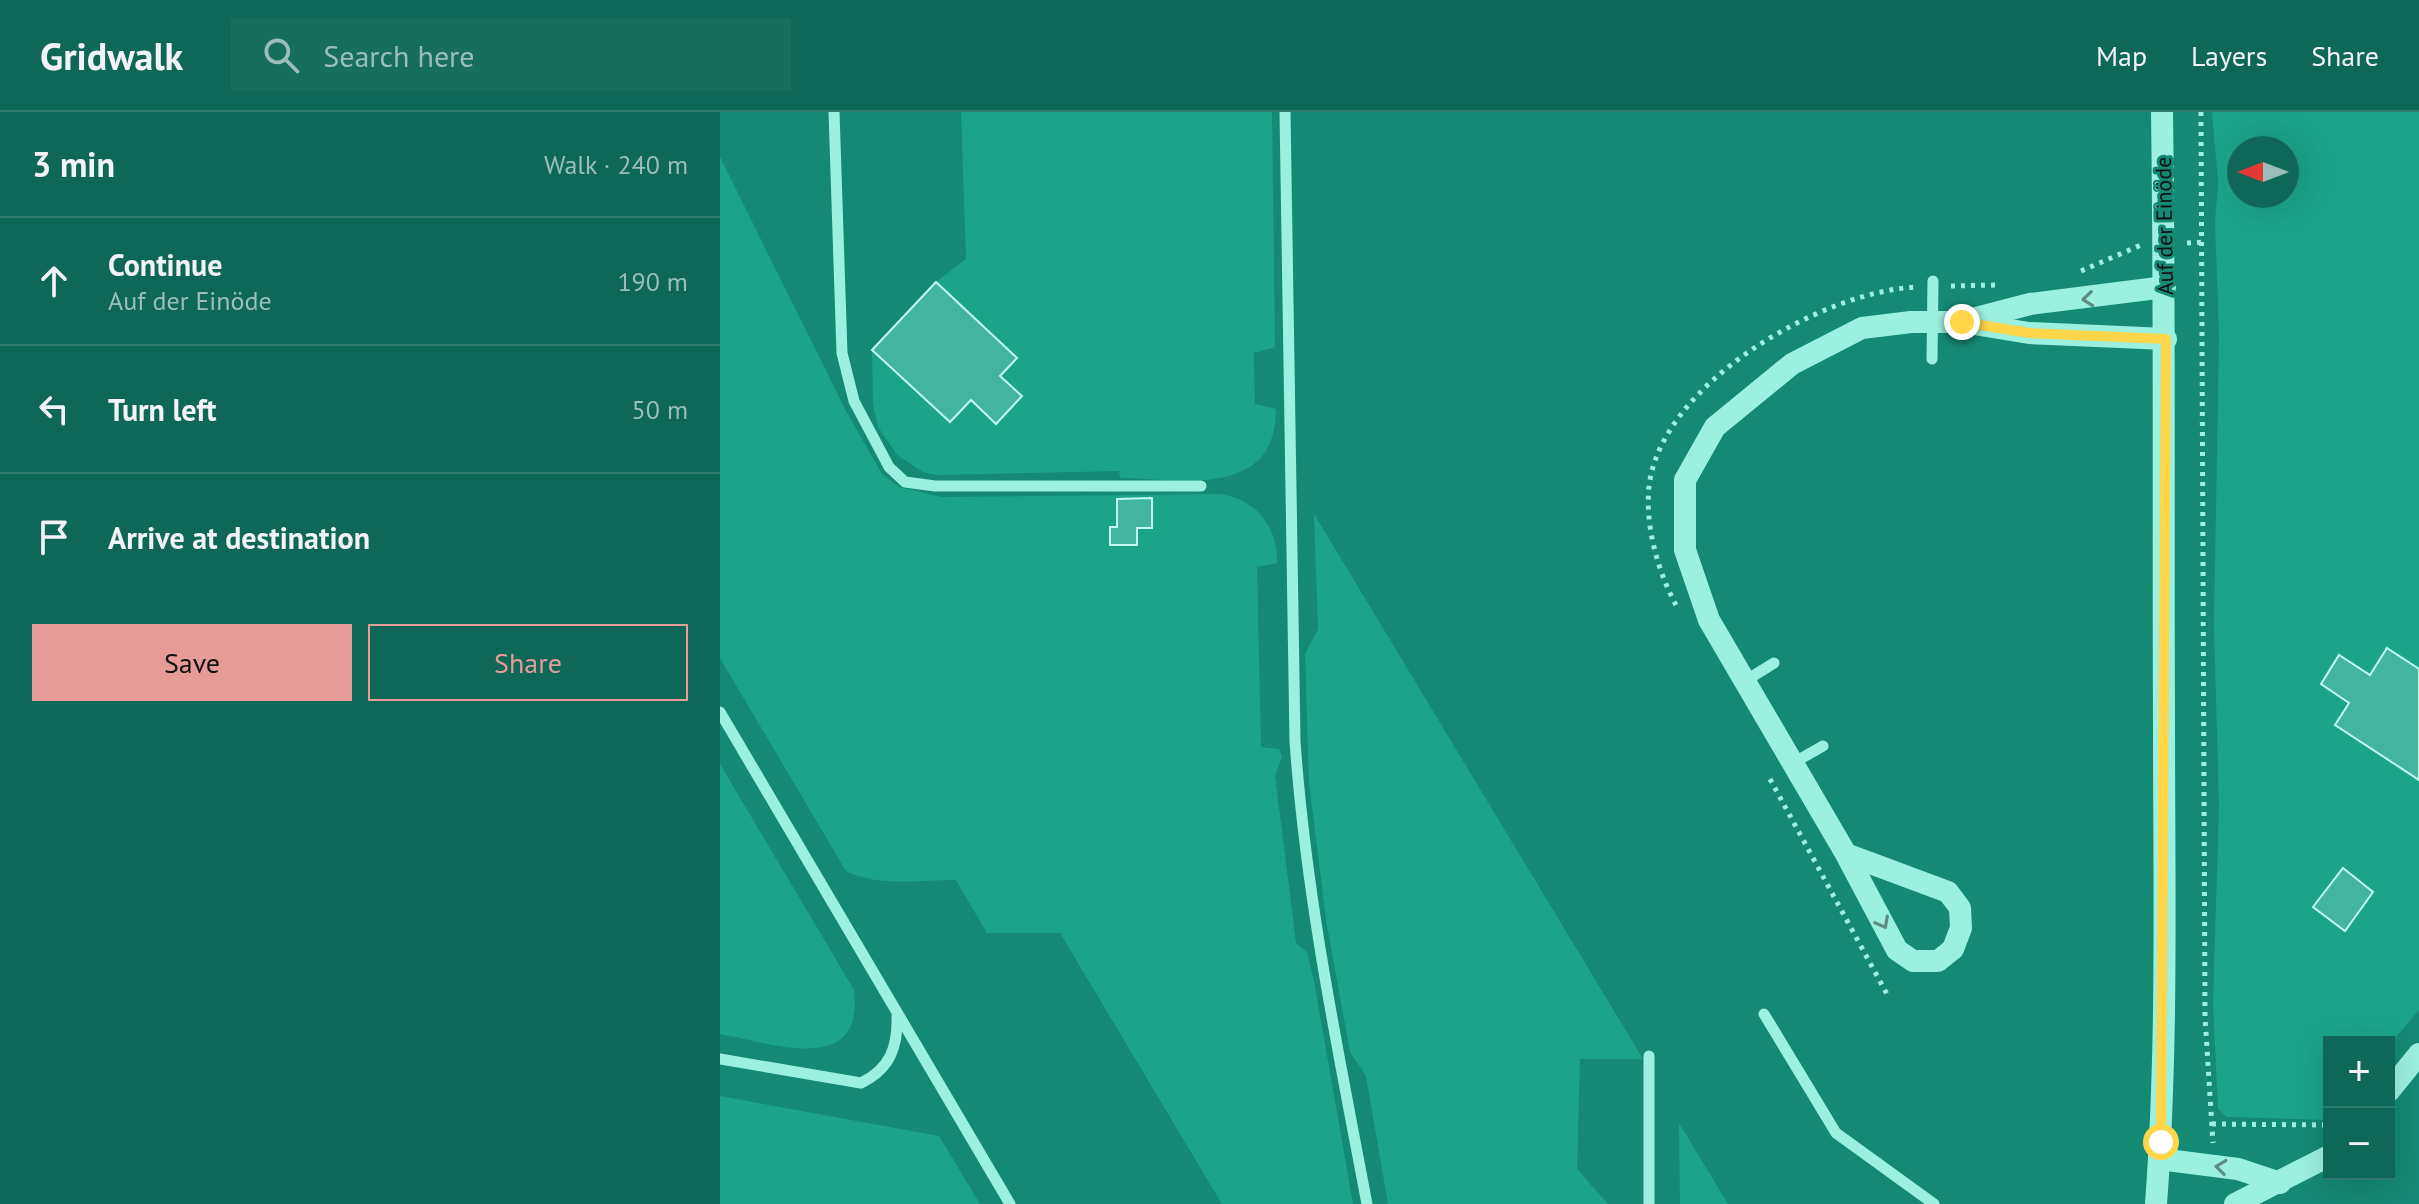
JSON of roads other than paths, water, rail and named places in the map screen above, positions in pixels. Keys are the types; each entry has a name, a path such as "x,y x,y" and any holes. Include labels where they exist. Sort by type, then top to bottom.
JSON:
{"street":[{"name":"Auf der Einöde","path":"2156,1204 2164,958 2166,339 2162,112"},
{"path":"1962,322 2030,304 2165,287"},
{"path":"1846,854 1948,892 1960,908 1961,928 1953,949 1938,961 1913,961 1897,950 1846,854 1709,620 1685,550 1685,480 1715,427 1792,364 1862,328 1962,322 2029,333 2166,339"},
{"path":"2395,1084 2419,1054"},
{"path":"2159,1159 2238,1169 2280,1183"},
{"path":"2235,1204 2323,1159"}],"lane":[{"path":"834,112 842,353 854,401 889,467 905,482 935,486 1201,486"},
{"path":"1285,112 1295,741 1301,821 1315,930 1367,1204"},
{"path":"1932,359 1933,284"},
{"path":"1745,681 1774,663"},
{"path":"720,712 1010,1204"},
{"path":"1793,763 1823,746"},
{"path":"720,1059 861,1083 882,1069 892,1056 898,1038 896,1012"},
{"path":"1764,1014 1836,1133 1934,1204"},
{"path":"1649,1056 1649,1204"}]}
